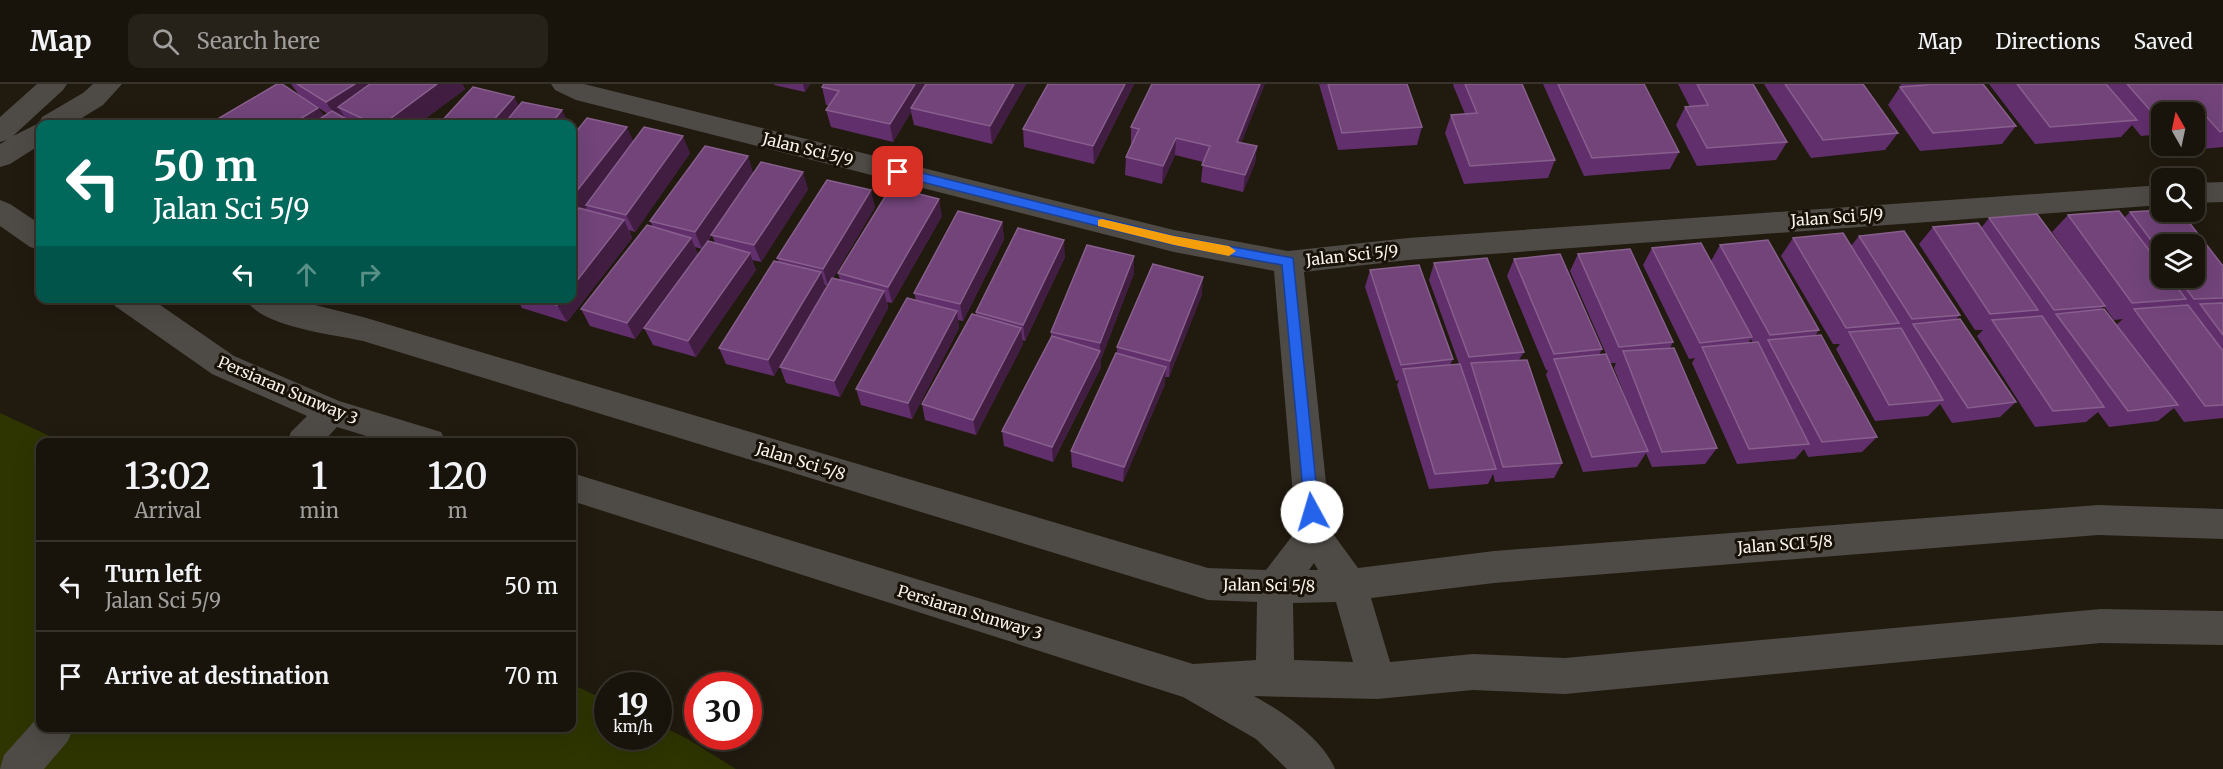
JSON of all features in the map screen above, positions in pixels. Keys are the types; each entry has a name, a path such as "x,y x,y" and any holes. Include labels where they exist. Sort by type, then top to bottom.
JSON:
{"street":[{"path":"0,132 54,84"},
{"path":"59,120 93,99 109,84"},
{"name":"Jalan Sci 5/9","path":"564,84 576,91 1174,241 1288,262 1408,249 2151,196"},
{"path":"0,157 36,134"},
{"path":"2205,193 2223,192"},
{"path":"0,211 36,236"},
{"path":"1288,262 1314,535 1349,585 1377,681"},
{"name":"Persiaran Sunway 3","path":"133,303 224,365 331,412 416,438"},
{"name":"Jalan Sci 5/8","path":"269,303 285,312 363,329 1208,584 1275,587 1349,585"},
{"path":"307,438 331,412"},
{"name":"Persiaran Sunway 3","path":"576,488 1193,682 1275,677 1377,681 1473,672 1565,676 2101,626 2223,628"},
{"name":"Jalan SCI 5/8","path":"1349,585 1506,566 2098,520 2223,524"},
{"path":"1275,677 1275,587 1314,535"},
{"path":"1193,682 1269,726 1315,769"},
{"path":"18,769 50,732"}],"green space":[{"path":"0,413 54,438 36,438 36,732 576,732 576,686 594,695 594,750 672,750 672,731 684,737 684,750 705,750 736,769 0,769"}],"building":[{"path":"277,84 282,84 318,108 298,120 216,120"},
{"path":"297,84 355,84 326,102"},
{"path":"370,84 437,84 388,120 366,120 338,107"},
{"path":"824,84 915,84 890,124 826,110 839,91 822,87"},
{"path":"926,84 1014,84 990,126 911,108"},
{"path":"1048,84 1125,84 1093,146 1023,129"},
{"path":"1152,84 1260,84 1237,142 1257,146 1245,175 1202,165 1210,146 1176,138 1163,166 1126,157 1139,129 1131,127"},
{"path":"1328,84 1407,84 1422,127 1342,133"},
{"path":"1465,84 1522,84 1555,160 1470,166 1451,115 1477,113"},
{"path":"1558,84 1644,84 1679,152 1592,158"},
{"path":"1697,84 1753,84 1787,142 1707,148 1685,107 1708,105"},
{"path":"1785,84 1863,84 1898,133 1823,140"},
{"path":"1926,84 1983,84 2016,126 1933,133 1900,87"},
{"path":"2017,84 2106,84 2137,120 2050,127"},
{"path":"2127,84 2223,84 2223,131 2220,132 2205,115 2205,102 2151,102 2151,111"},
{"path":"473,87 514,97 494,120 443,120"},
{"path":"522,102 562,110 554,120 507,120"},
{"path":"332,111 348,120 318,120"},
{"path":"587,118 627,127 576,192 576,132"},
{"path":"644,127 683,136 626,215 586,205"},
{"path":"705,146 748,156 695,232 650,221"},
{"path":"761,162 803,172 754,245 711,235"},
{"path":"827,180 871,190 823,269 777,258"},
{"path":"891,187 939,199 888,287 838,273"},
{"path":"579,208 624,220 576,282 576,212"},
{"path":"958,211 1002,222 960,304 914,293"},
{"path":"2119,211 2151,253 2151,288 2178,288 2186,299 2132,303 2068,215"},
{"path":"2151,211 2151,222 2189,222 2198,234 2151,234 2151,240 2130,212"},
{"path":"2037,214 2105,306 2054,310 1989,218"},
{"path":"1978,223 2038,310 1990,314 1933,227"},
{"path":"647,225 691,238 627,323 581,309"},
{"path":"1018,228 1064,240 1023,325 976,312"},
{"path":"1904,231 1960,315 1912,319 1859,236"},
{"path":"1843,233 1899,323 1846,328 1793,238"},
{"path":"1768,240 1819,330 1770,335 1720,245"},
{"path":"708,241 750,253 688,341 644,328"},
{"path":"1701,243 1752,337 1700,343 1652,248"},
{"path":"2205,243 2223,266 2223,298 2194,299 2186,288 2205,288"},
{"path":"1087,245 1134,256 1100,343 1051,332"},
{"path":"1630,249 1673,342 1619,347 1578,254"},
{"path":"1560,254 1602,349 1554,354 1514,259"},
{"path":"1487,258 1524,352 1469,357 1434,263"},
{"path":"774,261 821,272 768,360 719,348"},
{"path":"1153,264 1203,277 1170,361 1117,347"},
{"path":"1419,265 1453,359 1401,365 1370,270"},
{"path":"832,278 884,291 834,381 780,367"},
{"path":"907,298 957,311 908,403 856,389"},
{"path":"2223,303 2223,335 2200,304"},
{"path":"2188,305 2223,351 2223,405 2205,406 2134,309"},
{"path":"2104,309 2178,405 2128,411 2056,314"},
{"path":"972,314 1021,328 973,420 922,404"},
{"path":"2042,316 2104,407 2053,411 1992,320"},
{"path":"1960,319 2016,402 1968,408 1913,324"},
{"path":"1901,328 1943,400 1889,405 1849,332"},
{"path":"1821,335 1877,437 1822,442 1768,340"},
{"path":"1052,336 1100,351 1052,447 1002,431"},
{"path":"1758,342 1809,444 1749,449 1702,347"},
{"path":"1674,348 1717,448 1662,452 1623,351"},
{"path":"1116,353 1166,367 1124,467 1071,451"},
{"path":"1606,354 1648,451 1592,457 1554,359"},
{"path":"1527,360 1562,463 1503,467 1471,363"},
{"path":"1460,364 1496,469 1435,474 1403,369"}],"slow traffic":[{"path":"1102,223 1174,241 1229,251"}],"route":[{"path":"898,172 1174,241 1288,262 1312,512"}]}
